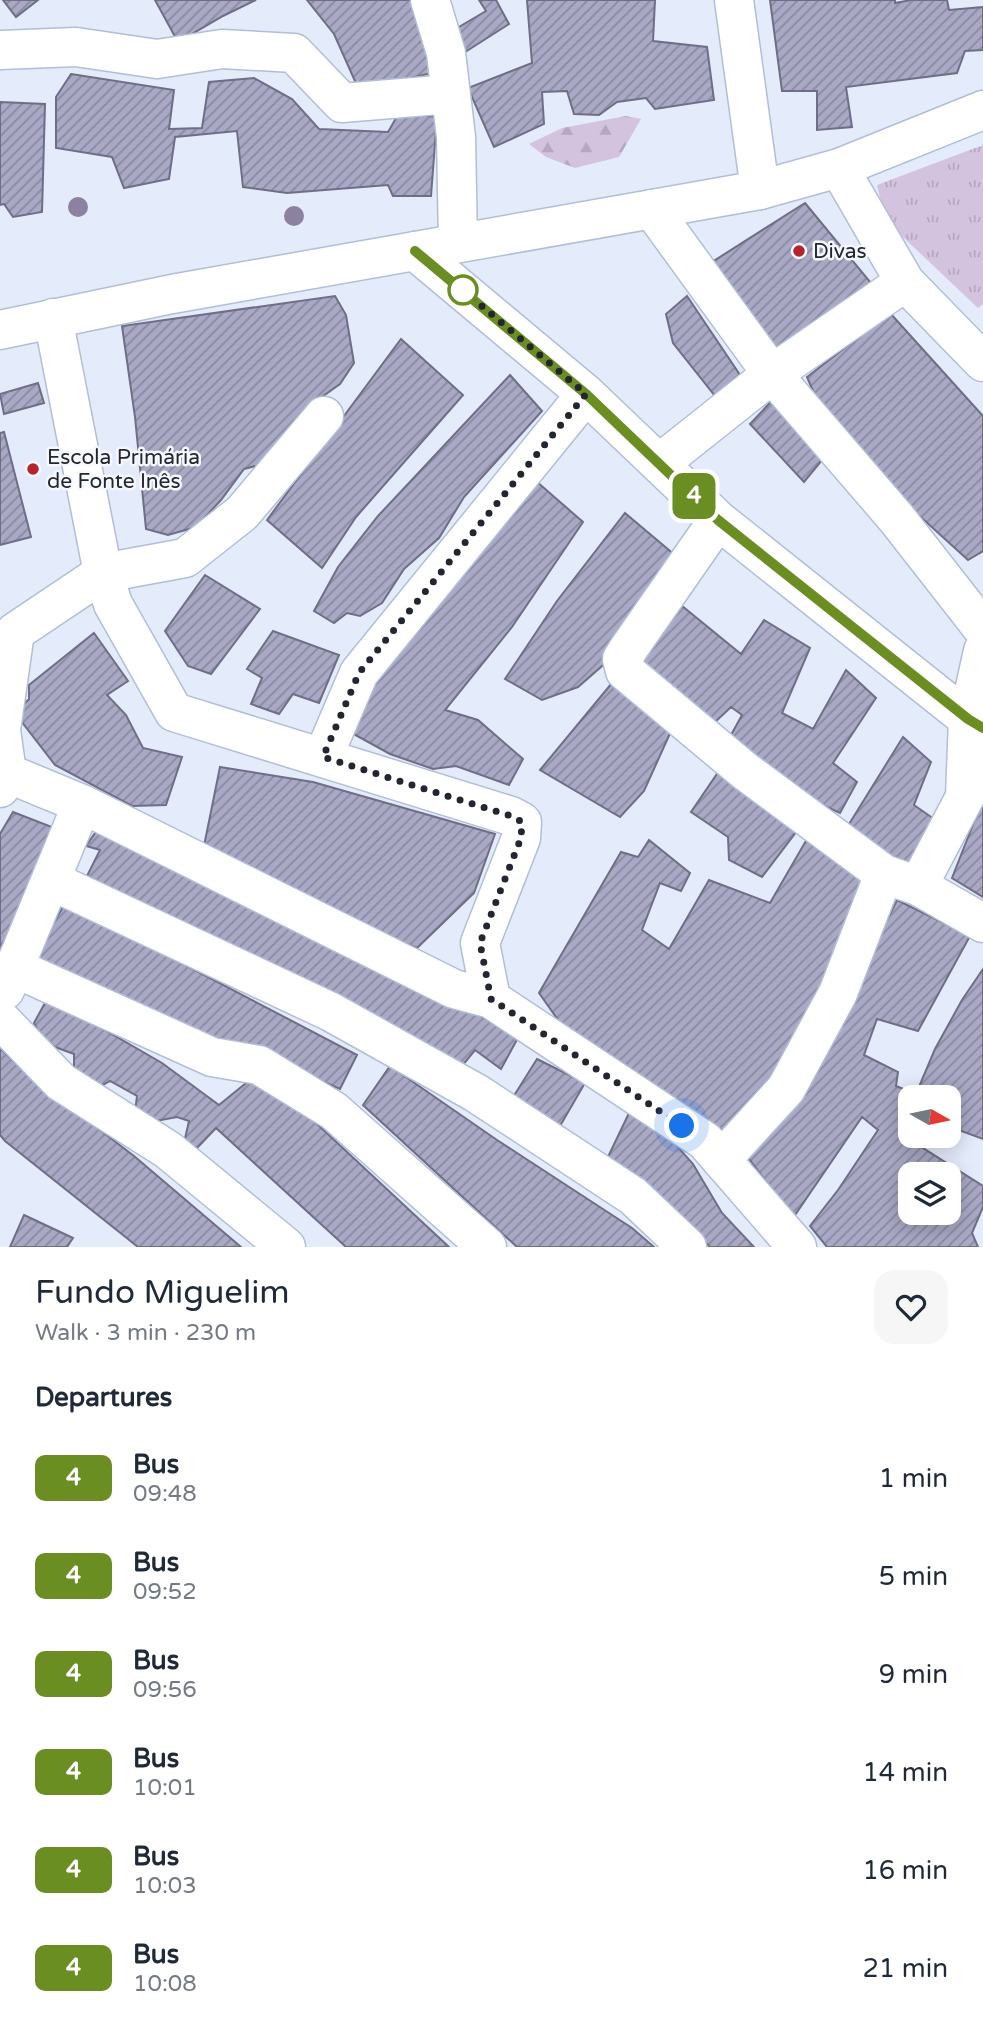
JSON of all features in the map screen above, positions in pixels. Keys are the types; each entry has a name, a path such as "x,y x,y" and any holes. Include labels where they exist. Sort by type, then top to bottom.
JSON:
{"street":[{"path":"430,0 446,53 456,137 458,243"},
{"path":"734,0 760,190"},
{"path":"0,50 76,47 157,59 222,49 294,53 342,103 451,94"},
{"path":"0,330 172,294 760,190 839,168 983,110"},
{"path":"839,168 905,282 983,362"},
{"path":"652,209 772,374 897,519 983,629"},
{"path":"415,251 586,394 718,520 976,724"},
{"path":"660,463 772,374 905,282"},
{"path":"53,318 103,573 113,604 174,712 511,816 522,822 521,838 480,943 491,999"},
{"path":"323,757 359,673 586,394"},
{"path":"324,416 242,513 185,558 103,573 15,632 1,730 3,780 82,804 454,989 491,999 705,1141 797,1247"},
{"path":"718,520 622,659 625,671 745,771 901,880 983,923"},
{"path":"721,1160 786,1089 901,880 965,797 983,651"},
{"path":"0,1003 82,804"},
{"path":"52,881 331,1012 476,1093 633,1196 687,1247"},
{"path":"15,968 212,1058 259,1065 334,1111 487,1247"},
{"path":"0,1019 61,1082 168,1150 286,1247"}],"green space":[{"path":"626,116 641,119 619,157 575,168 546,157 529,144 562,128"},
{"path":"983,145 983,304 978,308 885,220 877,185"}],"building":[{"path":"3,0 38,0 16,17"},
{"path":"155,0 256,0 178,42"},
{"path":"307,0 413,0 432,73 359,90 334,34"},
{"path":"479,0 496,0 509,24 462,54 454,30 486,11"},
{"path":"527,0 655,0 653,41 707,47 714,100 655,109 646,98 617,102 599,115 574,114 567,91 542,92 544,124 494,147 468,88 532,63"},
{"path":"770,0 895,0 895,3 947,0 949,10 983,7 983,50 965,51 957,73 846,87 852,127 817,130 817,91 782,91"},
{"path":"71,74 174,90 169,129 202,128 209,82 254,78 292,99 319,129 388,132 399,113 437,117 431,196 393,196 388,185 287,193 243,187 237,131 175,137 169,179 124,188 112,157 56,148 56,97"},
{"path":"0,102 45,104 42,212 13,217 4,204 0,205"},
{"path":"805,203 880,294 779,361 712,262"},
{"path":"335,296 346,315 354,363 340,384 305,409 275,461 244,469 196,527 168,535 146,529 135,417 122,326"},
{"path":"687,296 744,381 715,396 673,343 666,314"},
{"path":"890,313 983,416 983,551 968,560 879,479 821,410 807,377"},
{"path":"401,339 463,395 356,517 322,568 267,520"},
{"path":"510,375 542,411 464,497 439,538 404,569 382,603 360,616 347,613 334,623 314,611 338,567 378,516"},
{"path":"38,383 44,403 4,414 0,394"},
{"path":"781,391 832,448 804,482 750,424"},
{"path":"4,432 31,537 0,545 0,433"},
{"path":"536,481 583,522 512,627 445,710 478,720 523,759 509,785 456,766 433,769 390,754 350,732 393,648"},
{"path":"625,513 676,556 626,645 578,687 542,700 505,679 557,601"},
{"path":"205,575 260,609 211,674 188,666 165,631"},
{"path":"676,601 741,654 764,620 810,648 782,713 813,729 846,670 876,698 833,763 857,782 840,813 805,797 725,746 742,715 731,707 713,724 634,668"},
{"path":"273,631 339,655 319,703 293,694 279,714 251,704 262,678 247,669"},
{"path":"94,633 128,681 107,695 126,715 143,748 182,757 166,805 132,806 55,765 15,713 29,699 29,685"},
{"path":"612,683 672,729 644,791 620,817 540,770"},
{"path":"903,737 931,762 914,805 934,819 914,867 873,853 846,829"},
{"path":"220,767 313,782 495,834 474,893 417,948 328,914 204,846"},
{"path":"721,768 800,827 762,877 729,860 728,837 691,812"},
{"path":"983,799 983,897 952,878"},
{"path":"13,812 57,829 30,896 0,948 0,834"},
{"path":"102,823 519,1036 501,1069 475,1050 458,1071 86,878 100,850 86,846"},
{"path":"807,839 869,871 793,1062 728,1133 673,1103 563,1027 539,993 621,852 638,857 649,840 690,873 681,891 660,883 642,930 669,949 709,880 770,903"},
{"path":"897,900 970,936 918,1031 877,1019 864,1055 898,1072 898,1148 923,1148 945,1162 898,1162 898,1225 961,1225 961,1172 983,1186 983,1207 972,1233 978,1247 827,1247 810,1226 878,1130 862,1117 793,1218 747,1156 843,1011"},
{"path":"63,907 164,954 357,1055 340,1089 270,1058 206,1037 31,961"},
{"path":"983,969 983,1139 961,1131 961,1085 920,1085 935,1049"},
{"path":"46,1001 89,1021 162,1063 219,1105 251,1079 287,1096 449,1247 346,1247 216,1128 197,1148 184,1143 189,1121 177,1117 156,1121 135,1112 137,1096 110,1081 94,1090 74,1076 74,1054 55,1047 41,1037 34,1023"},
{"path":"0,1048 28,1075 134,1156 241,1247 138,1247 5,1141 0,1135"},
{"path":"537,1059 585,1083 560,1126 510,1102"},
{"path":"390,1066 632,1228 654,1247 517,1247 363,1105"},
{"path":"630,1111 669,1137 693,1164 722,1213 754,1247 710,1247 657,1193 605,1163"},
{"path":"24,1215 73,1238 67,1247 10,1247"}],"bus line":[{"name":"4","path":"415,251 586,394 718,520 968,719 983,728"}],"place":[{"name":"Divas","path":"799,251"},
{"name":"Escola Primária de Fonte Inês","path":"33,469"}],"route":[{"path":"463,290 458,286 586,394 359,673 323,757 511,816 522,822 521,838 480,943 491,999 682,1126"}]}
